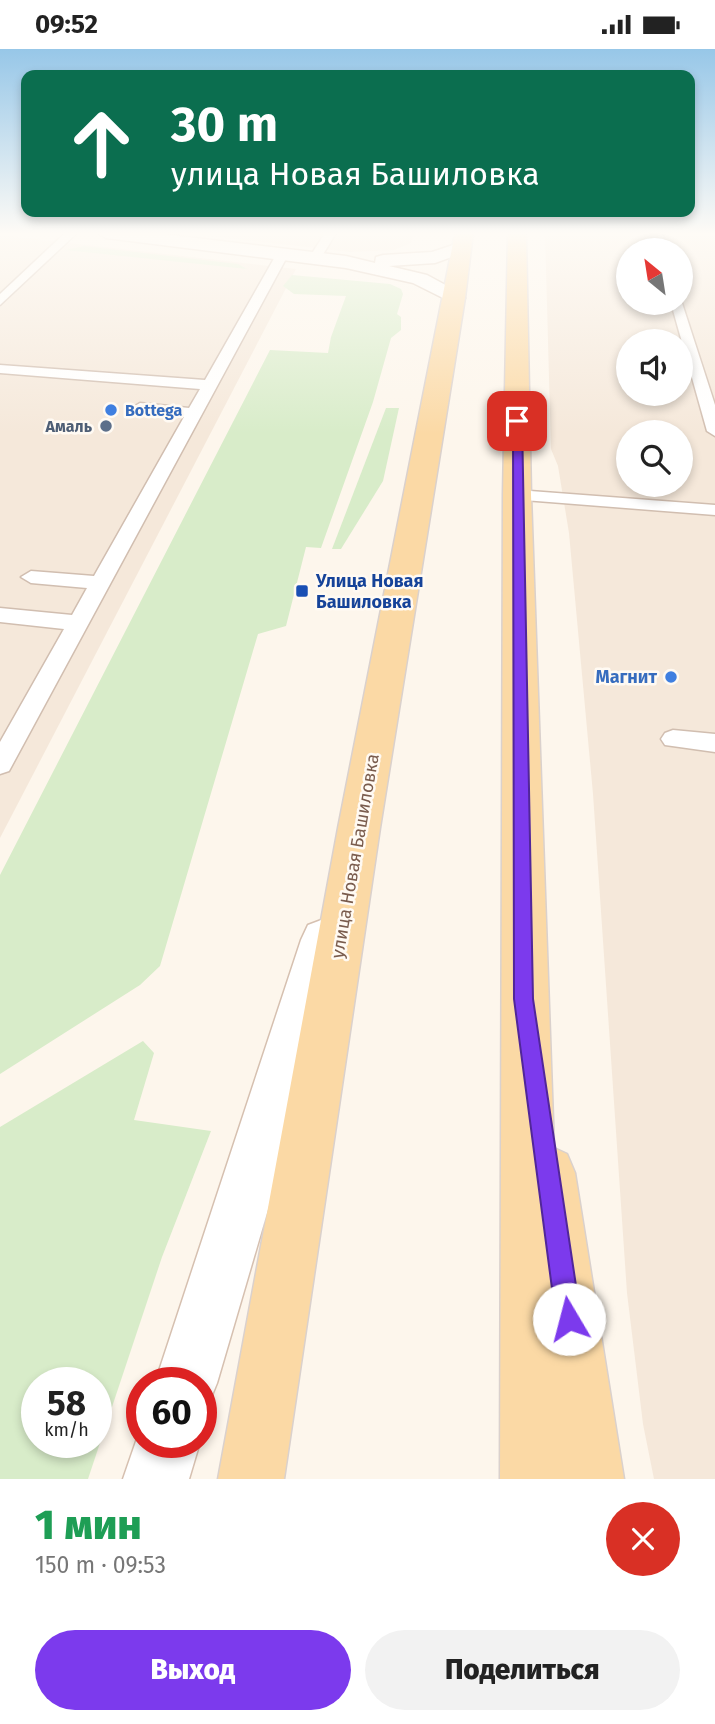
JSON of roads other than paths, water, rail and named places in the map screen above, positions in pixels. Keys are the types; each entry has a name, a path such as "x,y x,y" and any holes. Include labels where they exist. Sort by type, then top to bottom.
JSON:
{"main road":[{"name":"улица Новая Башиловка","path":"251,1479 359,828 455,300"},
{"path":"517,300 517,495 533,1479"},
{"path":"524,999 591,1479"}],"street":[{"path":"191,1367 359,828"},
{"path":"156,1479 162,1458"}],"lane":[{"path":"0,764 257,300"},
{"path":"681,315 715,431"},
{"path":"0,369 210,385"},
{"path":"140,408 195,413"},
{"path":"517,495 715,510"},
{"path":"31,577 100,583"},
{"path":"0,615 78,623"},
{"path":"673,739 715,743"}],"place":[{"name":"Bottega","path":"111,410"},
{"name":"Амаль","path":"106,426"},
{"name":"Улица Новая Башиловка","path":"302,591"},
{"name":"Магнит","path":"671,677"}]}
